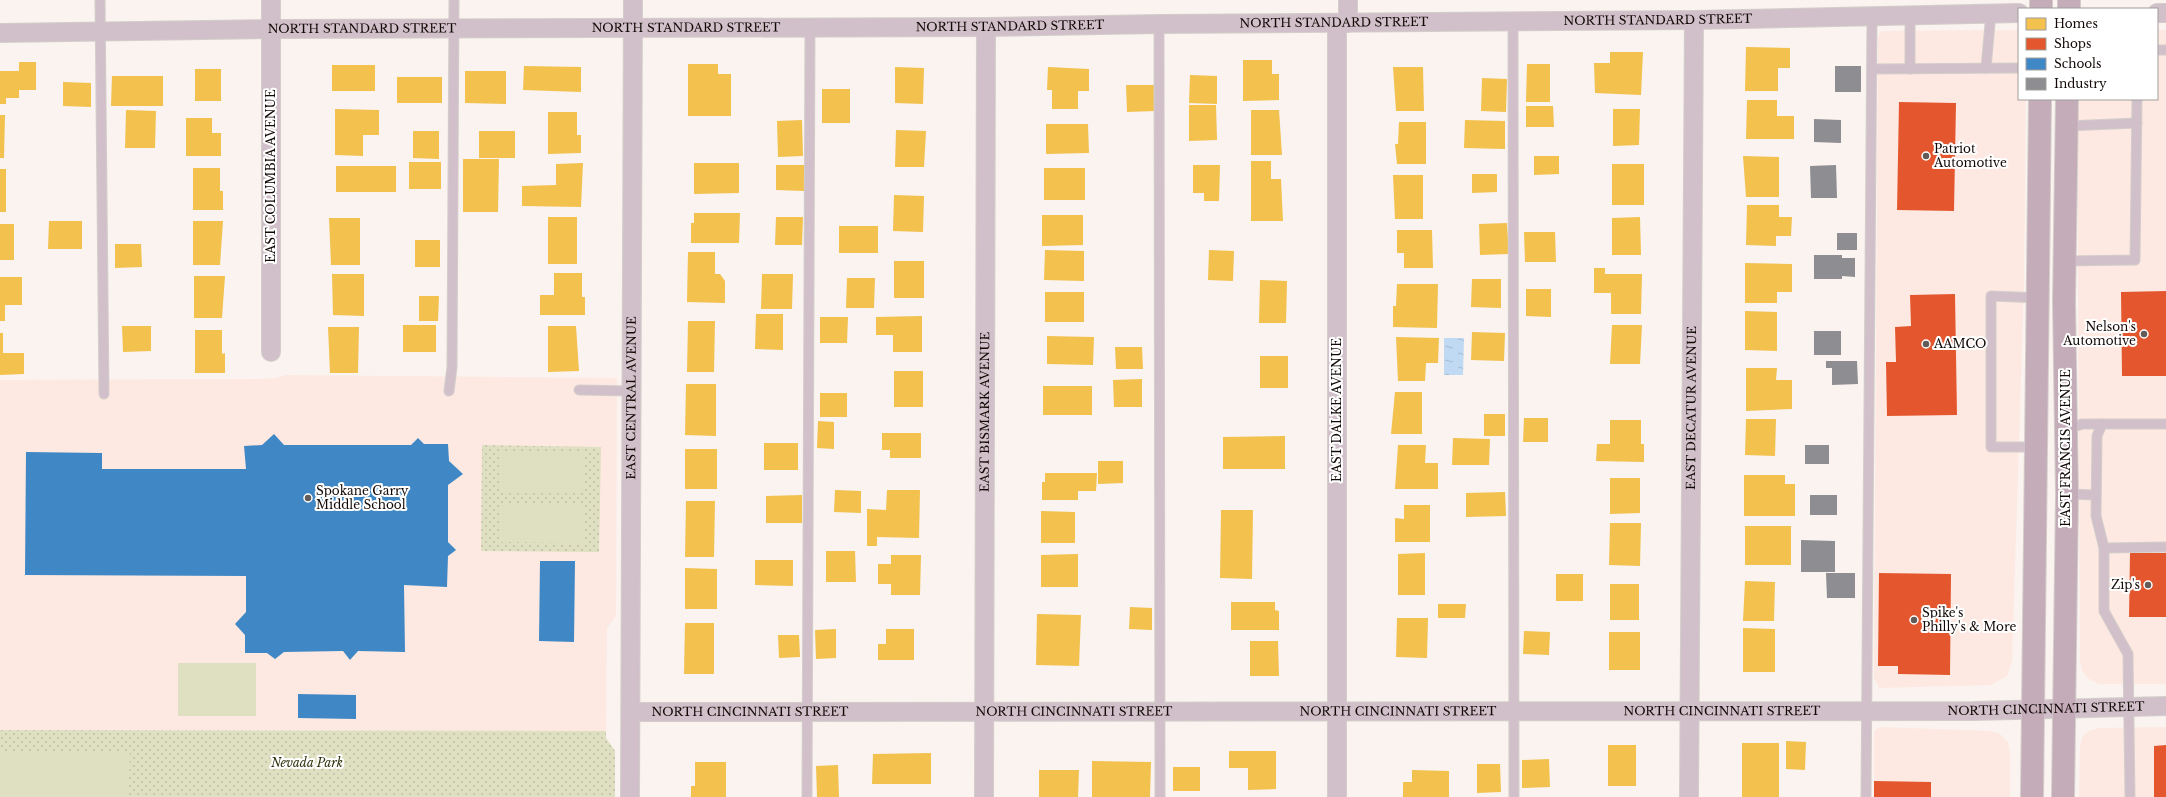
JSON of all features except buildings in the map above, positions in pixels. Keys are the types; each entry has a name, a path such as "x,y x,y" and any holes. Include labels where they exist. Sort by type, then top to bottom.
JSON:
{"main road":[{"path":"2032,797 2040,100"},
{"name":"EAST FRANCIS AVENUE","path":"2063,797 2067,494 2065,261 2067,100"}],"street":[{"name":"EAST COLUMBIA AVENUE","path":"271,0 271,352"},
{"name":"EAST CENTRAL AVENUE","path":"630,797 633,0"},
{"name":"EAST DALKE AVENUE","path":"1337,797 1343,23 1348,0"},
{"name":"NORTH STANDARD STREET","path":"0,33 271,30 633,30 1694,20 1872,17 2018,12"},
{"name":"EAST DECATUR AVENUE","path":"1689,797 1694,20"},
{"name":"EAST BISMARK AVENUE","path":"984,797 986,27"},
{"name":"NORTH CINCINNATI STREET","path":"631,712 1161,710 1690,712 2033,709 2063,707 2166,706"}],"lane":[{"path":"100,0 104,394"},
{"path":"449,391 452,367 454,0"},
{"path":"1986,68 1991,13"},
{"path":"1910,16 1910,69"},
{"path":"1866,797 1872,17"},
{"path":"1513,21 1514,797"},
{"path":"1159,24 1160,797"},
{"path":"807,797 810,28"},
{"path":"1872,69 2018,68"},
{"path":"2065,261 2135,260 2137,100"},
{"path":"2067,126 2137,123"},
{"path":"2036,447 1991,447 1991,296 2038,298"},
{"path":"579,390 631,391"},
{"path":"2066,430 2082,424 2166,424"},
{"path":"2102,424 2097,436 2096,516 2104,548 2104,611 2128,654 2130,797"},
{"path":"2067,494 2096,495"},
{"path":"2104,548 2166,548"}],"shaded area":[{"path":"2018,30 2018,100 2026,100 2024,283 2012,661 2007,676 1991,685 1879,688 1874,678 1878,37 1880,32"},
{"path":"2158,30 2166,30 2166,684 2099,684 2089,679 2082,671 2080,660 2077,100 2158,100"},
{"name":"Spokane Garry Middle School","path":"285,375 617,378 616,616 607,628 606,731 0,730 0,380 257,379 277,378"},
{"path":"1881,727 1990,731 2000,734 2008,742 2010,752 2010,797 1874,797 1874,733 1876,729"},
{"path":"2166,727 2166,797 2079,797 2080,746 2083,736 2089,731 2099,728"}],"green space":[{"path":"482,445 601,447 599,552 481,551"},
{"path":"499,453 584,453 583,493 499,492"},
{"path":"499,504 583,504 583,543 499,542"},
{"path":"178,663 256,663 256,716 178,716"},
{"name":"Nevada Park","path":"0,730 606,731 606,738 615,751 615,797 0,797"},
{"path":"0,751 130,751 129,782 125,797 0,797"}],"water":[{"path":"1444,338 1464,338 1463,375 1444,375"}],"place":[{"name":"Patriot Automotive","path":"1926,156"},
{"name":"Nelson's Automotive","path":"2144,334"},
{"name":"AAMCO","path":"1926,344"},
{"name":"Spokane Garry Middle School","path":"308,498"},
{"name":"Zip's","path":"2148,585"},
{"name":"Spike's Philly's & More","path":"1914,620"}]}
